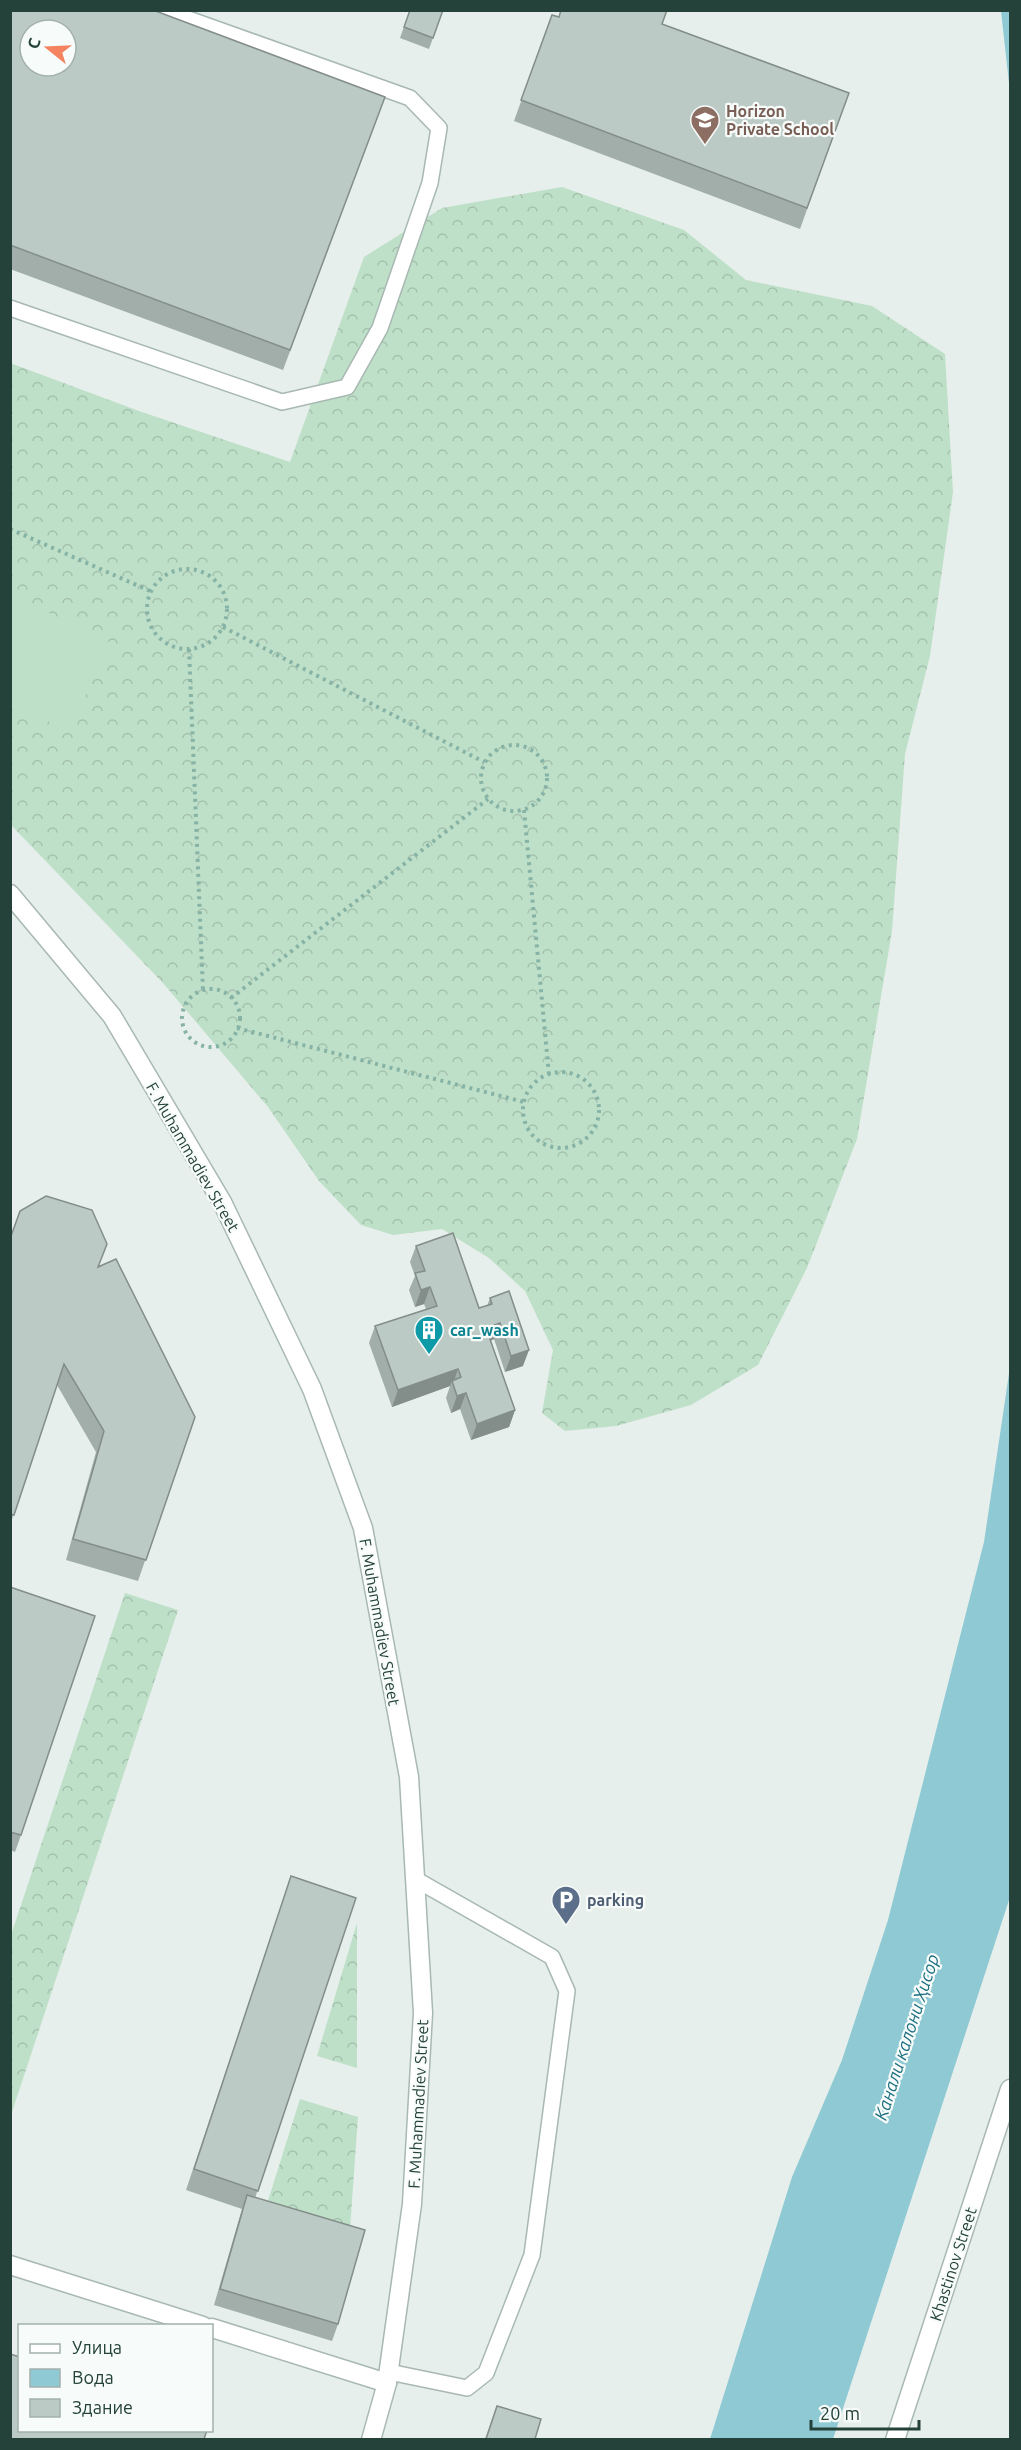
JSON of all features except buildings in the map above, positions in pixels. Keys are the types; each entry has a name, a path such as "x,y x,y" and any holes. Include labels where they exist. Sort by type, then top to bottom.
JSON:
{"street":[{"name":"F. Muhammadiev Street","path":"10,894 112,1016 222,1202 312,1389 363,1528 409,1777 422,2025 412,2204 388,2378 371,2439"},
{"name":"Khastinov Street","path":"895,2439 1011,2090"},
{"path":"10,2265 200,2324"},
{"path":"213,2328 388,2378"}],"lane":[{"path":"10,308 282,402 347,387 380,328 430,183 439,128 410,98 163,10"},
{"path":"388,2378 467,2388 486,2373 532,2255 567,1991 552,1957 415,1879"}],"path":[{"path":"10,530 150,591"},
{"path":"184,569 198,570 211,576 220,587 225,599 226,614 223,627 208,642 189,649 175,648 153,631 147,618 150,591 171,572 184,569"},
{"path":"223,627 484,762"},
{"path":"189,649 202,991"},
{"path":"517,744 530,748 540,756 546,768 547,781 544,794 535,804 524,810 511,811 498,808 488,799 482,787 480,774 484,762 493,752 504,746 517,744"},
{"path":"231,998 488,799"},
{"path":"524,810 549,1075"},
{"path":"211,989 224,992 231,998 239,1012 237,1028 232,1037 222,1045 210,1048 197,1044 187,1036 182,1024 182,1011 188,1000 202,991 211,989"},
{"path":"237,1028 524,1102"},
{"path":"569,1073 582,1079 593,1090 598,1103 598,1118 592,1132 582,1142 568,1147 553,1148 539,1142 529,1131 524,1117 524,1102 530,1088 540,1078 549,1075 569,1073"}],"green space":[{"path":"562,187 684,230 746,280 872,306 945,354 953,492 930,656 905,754 892,931 857,1139 807,1268 758,1365 691,1405 616,1426 565,1431 542,1413 553,1350 525,1291 489,1258 442,1229 393,1235 361,1225 319,1181 268,1107 163,983 11,825 10,363 139,411 290,462 364,257 442,208"},
{"path":"10,594 111,643 68,731 11,703"},
{"path":"125,1593 178,1610 11,2115 11,1935"},
{"path":"357,1923 357,2068 317,2056"},
{"path":"300,2099 358,2117 350,2229 266,2207"}],"water":[{"path":"1001,11 1010,11 1010,92"},
{"name":"Канали калони Ҳисор","path":"1010,1367 1010,1897 833,2439 710,2439 792,2177 842,2060 888,1920 984,1542"}],"place":[{"name":"Horizon Private School","path":"705,146"},
{"name":"car_wash","path":"429,1356"},
{"name":"parking","path":"566,1926"}]}
